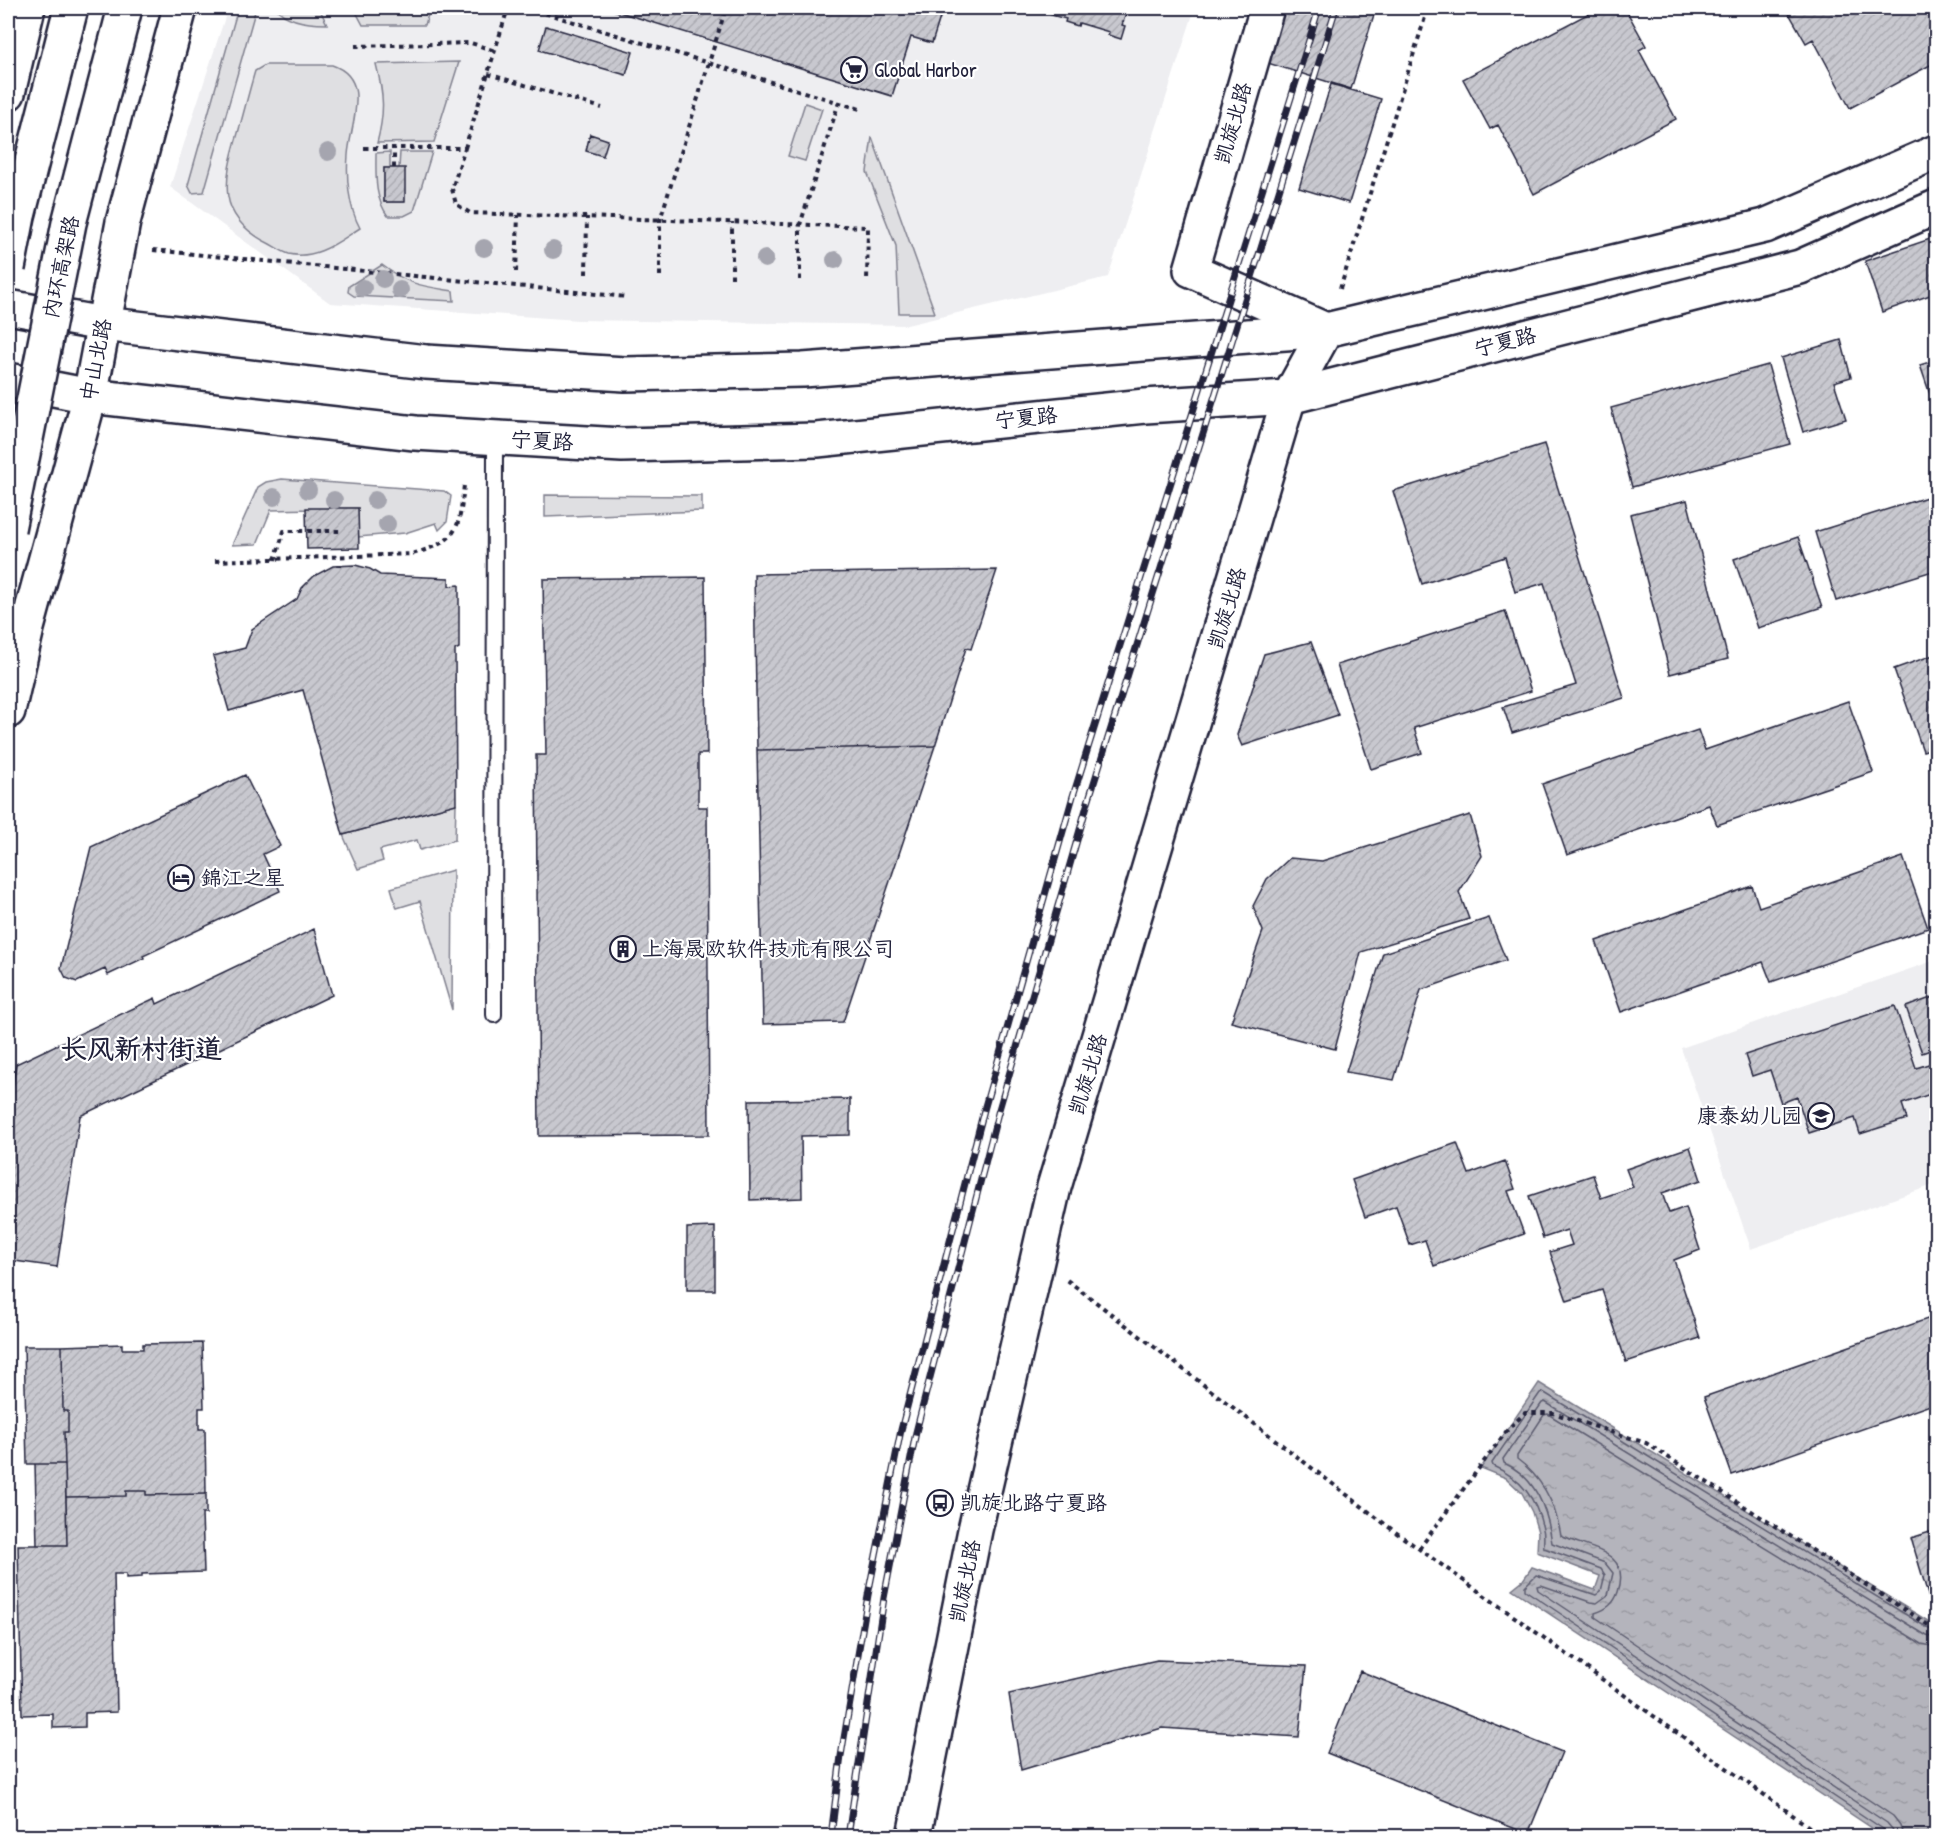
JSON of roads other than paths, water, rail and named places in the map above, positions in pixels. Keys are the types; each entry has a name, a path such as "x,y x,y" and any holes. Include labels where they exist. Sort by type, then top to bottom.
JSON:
{"main road":[{"path":"8,93 28,8"},
{"path":"8,268 18,216 71,8"},
{"name":"内环高架路","path":"8,529 69,223 125,8"},
{"name":"中山北路","path":"8,711 27,628 90,396 123,222 180,8"},
{"name":"凯旋北路","path":"914,1836 975,1530 1054,1187 1289,398 1326,330 1191,270 1267,8"},
{"path":"8,307 103,324 426,362 625,374 803,370 1326,330 1765,226 1936,152"},
{"name":"宁夏路","path":"8,380 90,396 415,433 622,445 817,440 1144,406 1289,398 1800,267 1936,207"}],"lane":[{"path":"494,1015 495,438"}],"water":[{"path":"1539,1383 1936,1626 1936,1836 1884,1836 1512,1589 1523,1580 1532,1567 1595,1590 1600,1576 1537,1552 1538,1532 1532,1512 1522,1493 1506,1478 1481,1468"}],"railway":[{"path":"831,1836 841,1756 868,1595 901,1430 984,1110 1073,796 1319,8"},
{"path":"848,1836 884,1598 916,1432 998,1113 1088,802 1336,8"}],"place":[{"name":"Global Harbor","path":"854,70"},
{"name":"錦江之星","path":"181,878"},
{"name":"上海晟欧软件技术有限公司","path":"623,949"},
{"name":"康泰幼儿园","path":"1821,1116"},
{"name":"凯旋北路宁夏路","path":"940,1503"}],"district":[{"name":"长风新村街道","path":"141,1049"}]}
